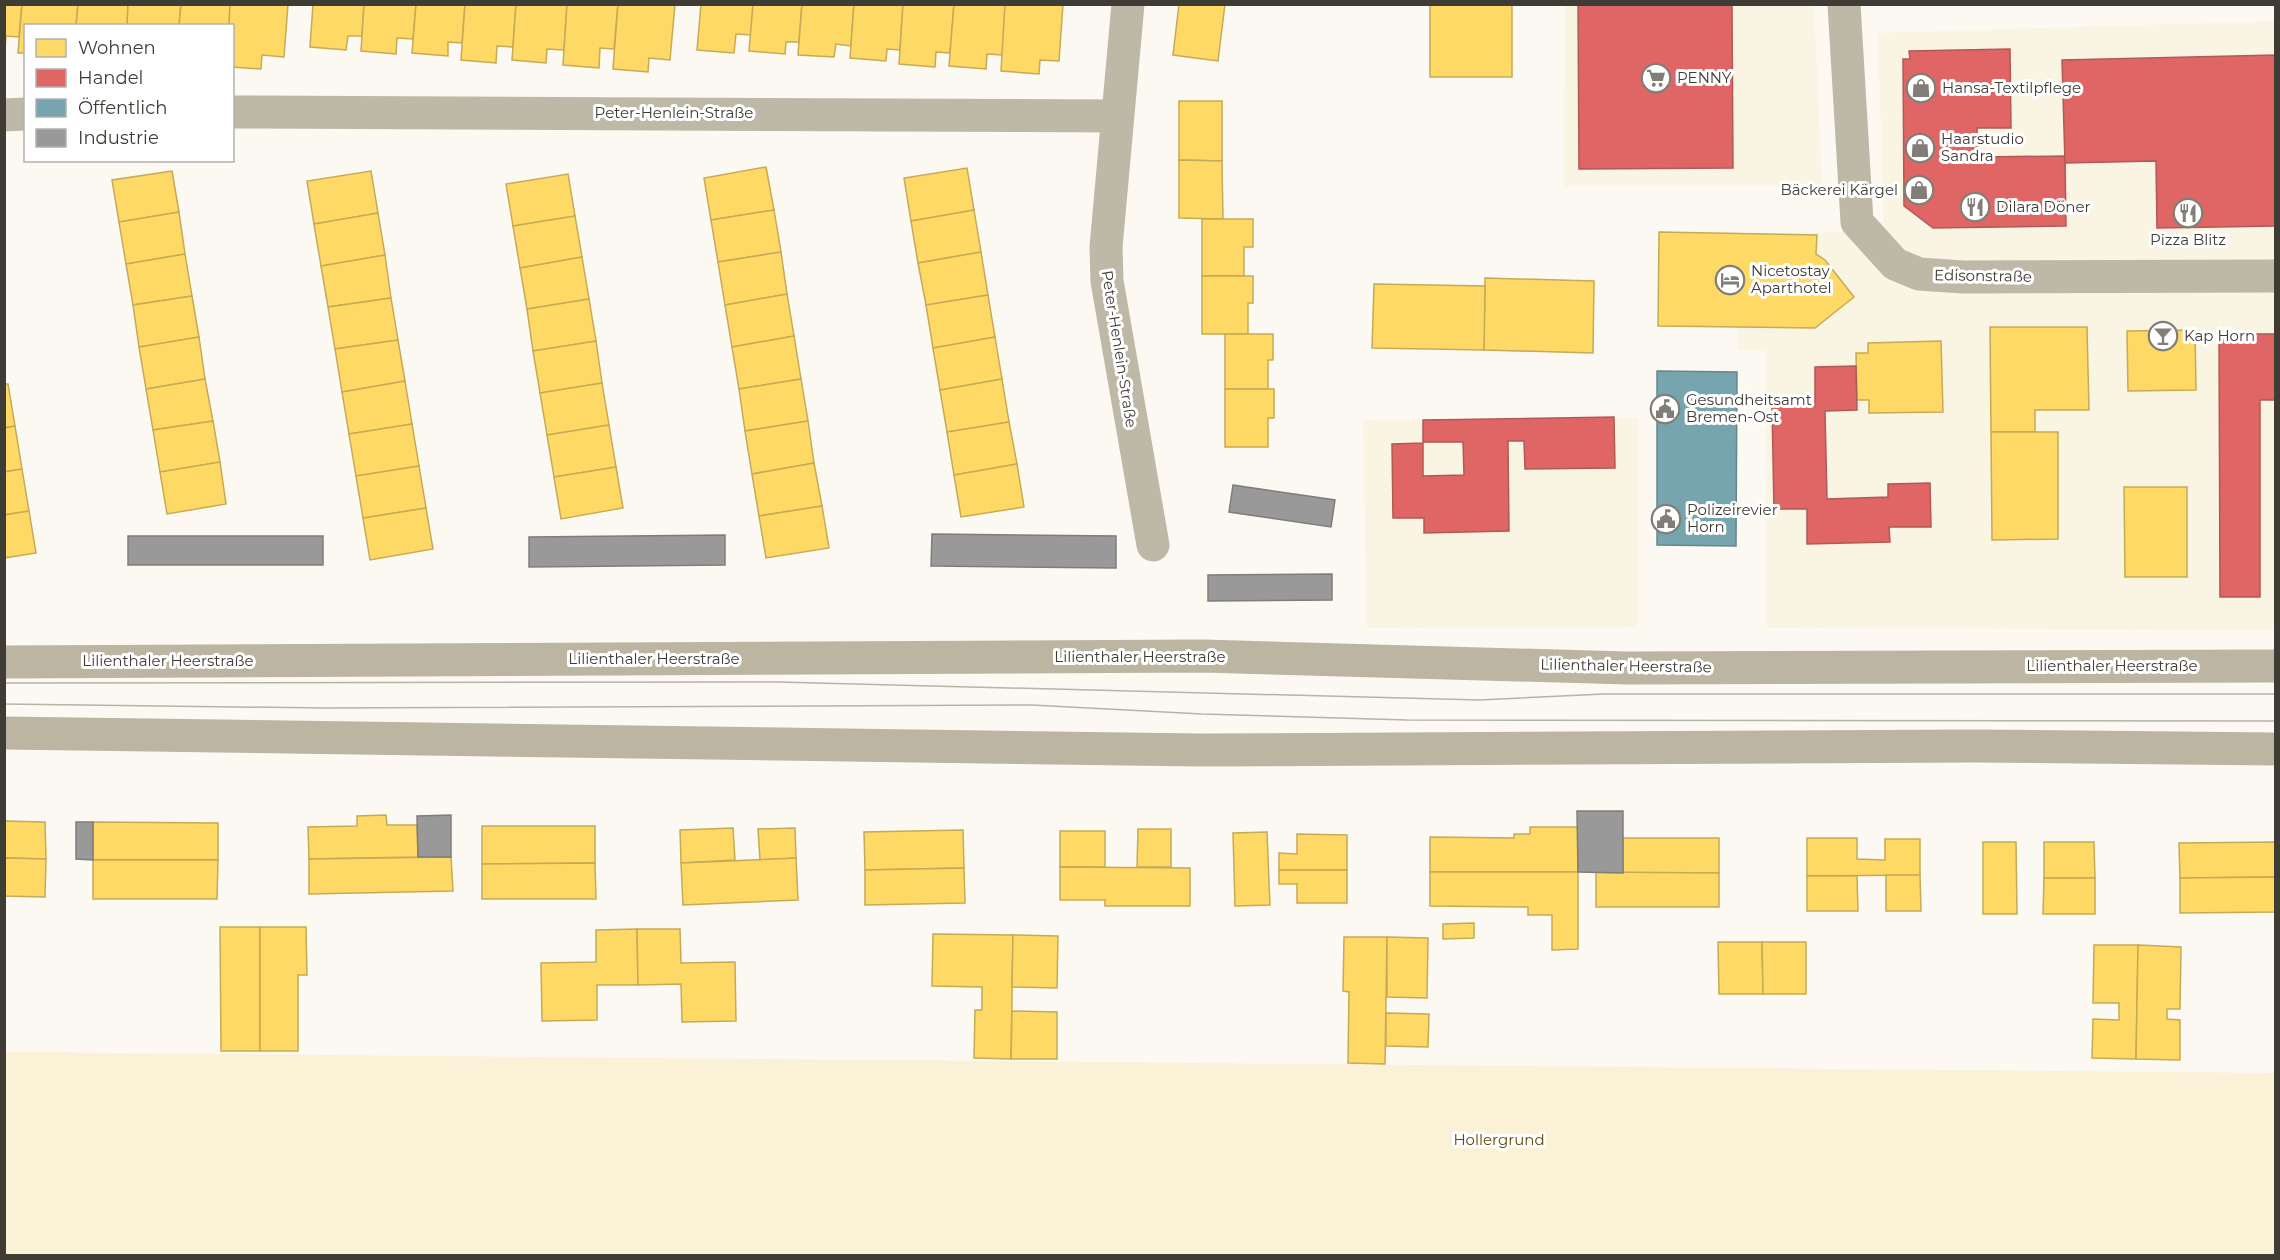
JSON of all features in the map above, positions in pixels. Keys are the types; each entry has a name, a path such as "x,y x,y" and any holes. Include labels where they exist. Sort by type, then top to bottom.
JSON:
{"main road":[{"name":"Lilienthaler Heerstraße","path":"4,662 1203,656 1627,668 2276,666"},
{"path":"4,733 1200,750 1974,746 2276,749"}],"street":[{"name":"Peter-Henlein-Straße","path":"1128,4 1116,116 1106,247 1107,281 1153,545"},
{"name":"Edisonstraße","path":"1844,4 1857,222 1895,264 1919,274 1963,277 2276,276"},
{"name":"Peter-Henlein-Straße","path":"234,112 1116,116"},
{"path":"4,115 24,114"}],"shaded area":[{"path":"1565,5 1814,5 1822,186 1564,186"},
{"path":"2275,21 2275,630 1767,628 1766,351 1738,350 1737,234 1884,231 1878,33"},
{"path":"1638,418 1638,627 1367,628 1363,420"}],"green space":[{"name":"Hollergrund","path":"5,1052 2275,1073 2275,1255 5,1255"}],"building: Wohnen":[{"path":"4,4 22,4 19,37 6,36 5,51"},
{"path":"22,4 78,4 76,24 24,24 24,53 18,53"},
{"path":"78,4 128,4 127,24 76,24"},
{"path":"128,4 181,4 179,24 127,24"},
{"path":"181,4 230,4 229,24 179,24"},
{"path":"230,4 288,4 284,57 262,55 261,69 234,67 234,24 229,24"},
{"path":"313,4 364,4 362,36 348,36 346,50 310,47"},
{"path":"364,4 416,4 413,39 397,38 396,54 361,51"},
{"path":"416,4 465,4 462,43 448,42 448,56 412,53"},
{"path":"465,4 516,4 513,47 497,46 496,63 461,60"},
{"path":"516,4 567,4 564,50 547,49 546,63 512,60"},
{"path":"567,4 618,4 614,49 600,48 599,68 563,65"},
{"path":"618,4 675,4 670,60 649,58 648,72 613,69"},
{"path":"701,4 753,4 751,35 736,34 734,53 697,50"},
{"path":"753,4 802,4 799,42 786,42 785,54 749,51"},
{"path":"802,4 854,4 851,46 836,44 834,57 798,55"},
{"path":"854,4 903,4 900,50 887,49 886,61 850,58"},
{"path":"903,4 954,4 950,53 936,52 935,67 899,64"},
{"path":"954,4 1005,4 1003,55 987,54 986,69 949,66"},
{"path":"1005,4 1063,4 1059,61 1040,60 1039,74 1001,71"},
{"path":"1179,4 1225,4 1218,61 1173,55"},
{"path":"1430,4 1512,4 1512,77 1430,77"},
{"path":"1179,101 1222,101 1222,161 1179,160"},
{"path":"1179,160 1222,161 1223,219 1179,218"},
{"path":"766,167 774,210 711,220 704,178"},
{"path":"967,168 974,210 911,221 904,178"},
{"path":"172,171 179,212 119,222 112,180"},
{"path":"371,171 378,213 314,224 307,181"},
{"path":"568,174 575,216 513,226 506,184"},
{"path":"774,210 781,252 718,262 711,220"},
{"path":"974,210 981,252 918,263 911,221"},
{"path":"179,212 185,254 126,264 119,222"},
{"path":"378,213 385,255 321,266 314,224"},
{"path":"575,216 582,257 520,268 513,226"},
{"path":"1202,219 1253,219 1253,247 1244,247 1244,276 1202,276"},
{"path":"1659,232 1817,235 1816,254 1825,260 1854,297 1815,328 1658,326"},
{"path":"781,252 787,294 725,305 718,262"},
{"path":"981,252 988,295 926,305 918,263"},
{"path":"185,254 192,296 133,305 126,264"},
{"path":"385,255 391,298 328,307 321,266"},
{"path":"582,257 589,299 527,309 520,268"},
{"path":"1202,276 1253,276 1253,303 1248,303 1248,334 1202,334"},
{"path":"1485,278 1594,281 1593,353 1484,350"},
{"path":"1374,284 1485,286 1484,350 1372,348"},
{"path":"787,294 794,336 732,347 725,305"},
{"path":"988,295 995,337 933,348 926,305"},
{"path":"192,296 199,337 139,347 133,305"},
{"path":"391,298 398,340 335,349 328,307"},
{"path":"589,299 596,341 533,351 527,309"},
{"path":"1990,327 2087,327 2089,410 2035,410 2035,432 1991,432"},
{"path":"2195,330 2196,390 2128,391 2127,331"},
{"path":"1225,334 1273,334 1273,360 1268,360 1268,389 1225,389"},
{"path":"794,336 801,379 739,389 732,347"},
{"path":"199,337 205,379 146,389 139,347"},
{"path":"995,337 1002,379 940,390 933,348"},
{"path":"398,340 405,381 342,392 335,349"},
{"path":"596,341 602,383 540,393 533,351"},
{"path":"1941,341 1943,412 1869,413 1869,400 1857,400 1856,353 1868,353 1868,343"},
{"path":"205,379 213,421 153,430 146,389"},
{"path":"801,379 808,421 745,431 739,389"},
{"path":"1002,379 1009,422 947,432 940,390"},
{"path":"405,381 412,424 349,434 342,392"},
{"path":"602,383 609,425 547,435 540,393"},
{"path":"4,384 8,384 15,426 4,428"},
{"path":"1225,389 1274,389 1274,418 1268,418 1268,447 1225,447"},
{"path":"213,421 220,462 160,472 153,430"},
{"path":"808,421 814,463 752,474 745,431"},
{"path":"1009,422 1017,464 954,475 947,432"},
{"path":"412,424 419,466 356,476 349,434"},
{"path":"609,425 616,467 554,477 547,435"},
{"path":"15,426 22,469 4,472 4,428"},
{"path":"1991,432 2058,432 2058,539 1992,540"},
{"path":"220,462 226,504 167,514 160,472"},
{"path":"814,463 822,506 759,516 752,474"},
{"path":"1017,464 1024,507 961,517 954,475"},
{"path":"419,466 426,508 363,518 356,476"},
{"path":"616,467 623,508 561,519 554,477"},
{"path":"22,469 29,511 4,515 4,472"},
{"path":"2124,487 2187,487 2187,577 2125,577"},
{"path":"822,506 829,548 766,558 759,516"},
{"path":"426,508 433,549 370,560 363,518"},
{"path":"29,511 36,553 4,558 4,515"},
{"path":"386,815 387,825 417,825 418,857 309,859 308,827 357,826 357,816"},
{"path":"4,821 45,822 46,859 4,858"},
{"path":"93,822 218,823 218,860 93,860"},
{"path":"482,826 595,826 595,863 482,864"},
{"path":"1530,827 1578,827 1578,872 1430,872 1430,837 1514,838 1514,834 1530,834"},
{"path":"733,828 735,860 681,863 680,830"},
{"path":"795,828 796,858 760,860 758,829"},
{"path":"1138,829 1171,829 1171,867 1137,867"},
{"path":"963,830 964,868 865,870 864,832"},
{"path":"1060,831 1105,831 1105,867 1060,867"},
{"path":"1267,832 1270,905 1235,906 1233,833"},
{"path":"1297,834 1347,835 1347,870 1279,870 1279,853 1297,854"},
{"path":"1623,838 1719,838 1719,873 1623,873"},
{"path":"1807,838 1857,838 1857,859 1885,860 1885,839 1920,839 1920,875 1807,876"},
{"path":"1983,842 2016,842 2017,914 1983,914"},
{"path":"2044,842 2094,842 2095,878 2044,878"},
{"path":"2276,842 2276,877 2180,878 2179,843"},
{"path":"451,857 453,891 309,894 309,859"},
{"path":"4,858 46,859 45,897 4,896"},
{"path":"796,858 798,900 683,905 681,863"},
{"path":"93,860 218,860 217,899 93,899"},
{"path":"595,863 596,899 482,899 482,864"},
{"path":"1060,867 1190,868 1190,906 1105,906 1105,900 1060,900"},
{"path":"964,868 965,903 865,905 865,870"},
{"path":"1279,870 1347,870 1347,903 1297,903 1297,884 1279,884"},
{"path":"1430,872 1578,872 1578,949 1552,950 1552,915 1528,915 1528,907 1430,906"},
{"path":"1596,872 1719,873 1719,907 1596,907"},
{"path":"1886,875 1920,875 1921,911 1886,911"},
{"path":"1807,876 1857,876 1858,911 1807,911"},
{"path":"2276,877 2276,912 2180,913 2180,878"},
{"path":"2044,878 2095,878 2095,914 2043,914"},
{"path":"1474,923 1474,938 1443,939 1443,924"},
{"path":"220,927 260,927 260,1051 221,1051"},
{"path":"260,927 306,927 307,975 298,975 298,1051 260,1051"},
{"path":"637,929 638,985 597,985 597,1020 542,1021 541,963 596,962 596,930"},
{"path":"637,929 680,929 681,963 735,962 736,1021 682,1022 681,984 638,985"},
{"path":"933,934 1013,935 1011,1059 974,1058 975,1010 982,1010 982,987 932,986"},
{"path":"1013,935 1058,936 1057,988 1012,987"},
{"path":"1344,937 1387,937 1385,1064 1348,1063 1349,992 1343,991"},
{"path":"1387,937 1428,938 1427,998 1387,997"},
{"path":"1718,942 1762,942 1763,994 1719,994"},
{"path":"1762,942 1806,942 1806,994 1763,994"},
{"path":"2094,945 2138,945 2136,1059 2092,1058 2093,1019 2119,1020 2119,1003 2093,1003"},
{"path":"2138,945 2181,947 2180,1009 2167,1009 2167,1019 2180,1020 2180,1060 2136,1059"},
{"path":"1012,1011 1057,1012 1057,1059 1011,1059"},
{"path":"1386,1013 1429,1014 1428,1047 1386,1046"}],"building: Handel":[{"name":"PENNY","path":"1578,4 1732,4 1733,168 1579,169"},
{"path":"2010,49 2011,128 1977,128 1978,157 2065,156 2066,226 1933,228 1904,206 1903,59 1910,59 1909,51"},
{"path":"2276,55 2276,226 2157,228 2156,161 2065,163 2062,60"},
{"path":"2219,334 2276,334 2276,400 2260,400 2260,597 2220,597"},
{"path":"1856,366 1857,410 1825,411 1827,499 1888,497 1888,484 1930,483 1931,527 1889,527 1890,542 1807,544 1807,509 1774,509 1772,407 1815,406 1815,367"},
{"path":"1614,417 1615,468 1525,469 1524,441 1508,441 1509,531 1424,533 1424,518 1393,518 1392,444 1423,443 1423,476 1464,475 1463,442 1423,442 1423,420"}],"building: Öffentlich":[{"path":"1657,371 1737,372 1736,546 1657,545"}],"building: Industrie":[{"path":"1233,485 1335,500 1331,527 1229,512"},
{"path":"932,534 1116,536 1116,568 931,566"},
{"path":"725,535 725,565 529,567 529,537"},
{"path":"128,536 323,536 323,565 128,565"},
{"path":"1332,574 1332,600 1208,601 1208,575"},
{"path":"1577,811 1623,811 1623,873 1578,872"},
{"path":"451,815 451,857 418,857 417,816"},
{"path":"76,822 93,822 93,860 76,859"}],"tram line":[{"path":"4,683 778,682 1480,700 1604,694 2276,694"},
{"path":"4,704 325,708 1032,705 1202,714 1407,720 2276,721"}],"place":[{"name":"PENNY","path":"1656,78"},
{"name":"Hansa-Textilpflege","path":"1921,88"},
{"name":"Haarstudio Sandra","path":"1920,148"},
{"name":"Bäckerei Kärgel","path":"1919,190"},
{"name":"Dilara Döner","path":"1975,207"},
{"name":"Pizza Blitz","path":"2188,213"},
{"name":"Nicetostay Aparthotel","path":"1730,280"},
{"name":"Kap Horn","path":"2163,336"},
{"name":"Gesundheitsamt Bremen-Ost","path":"1665,409"},
{"name":"Polizeirevier Horn","path":"1666,519"}]}
